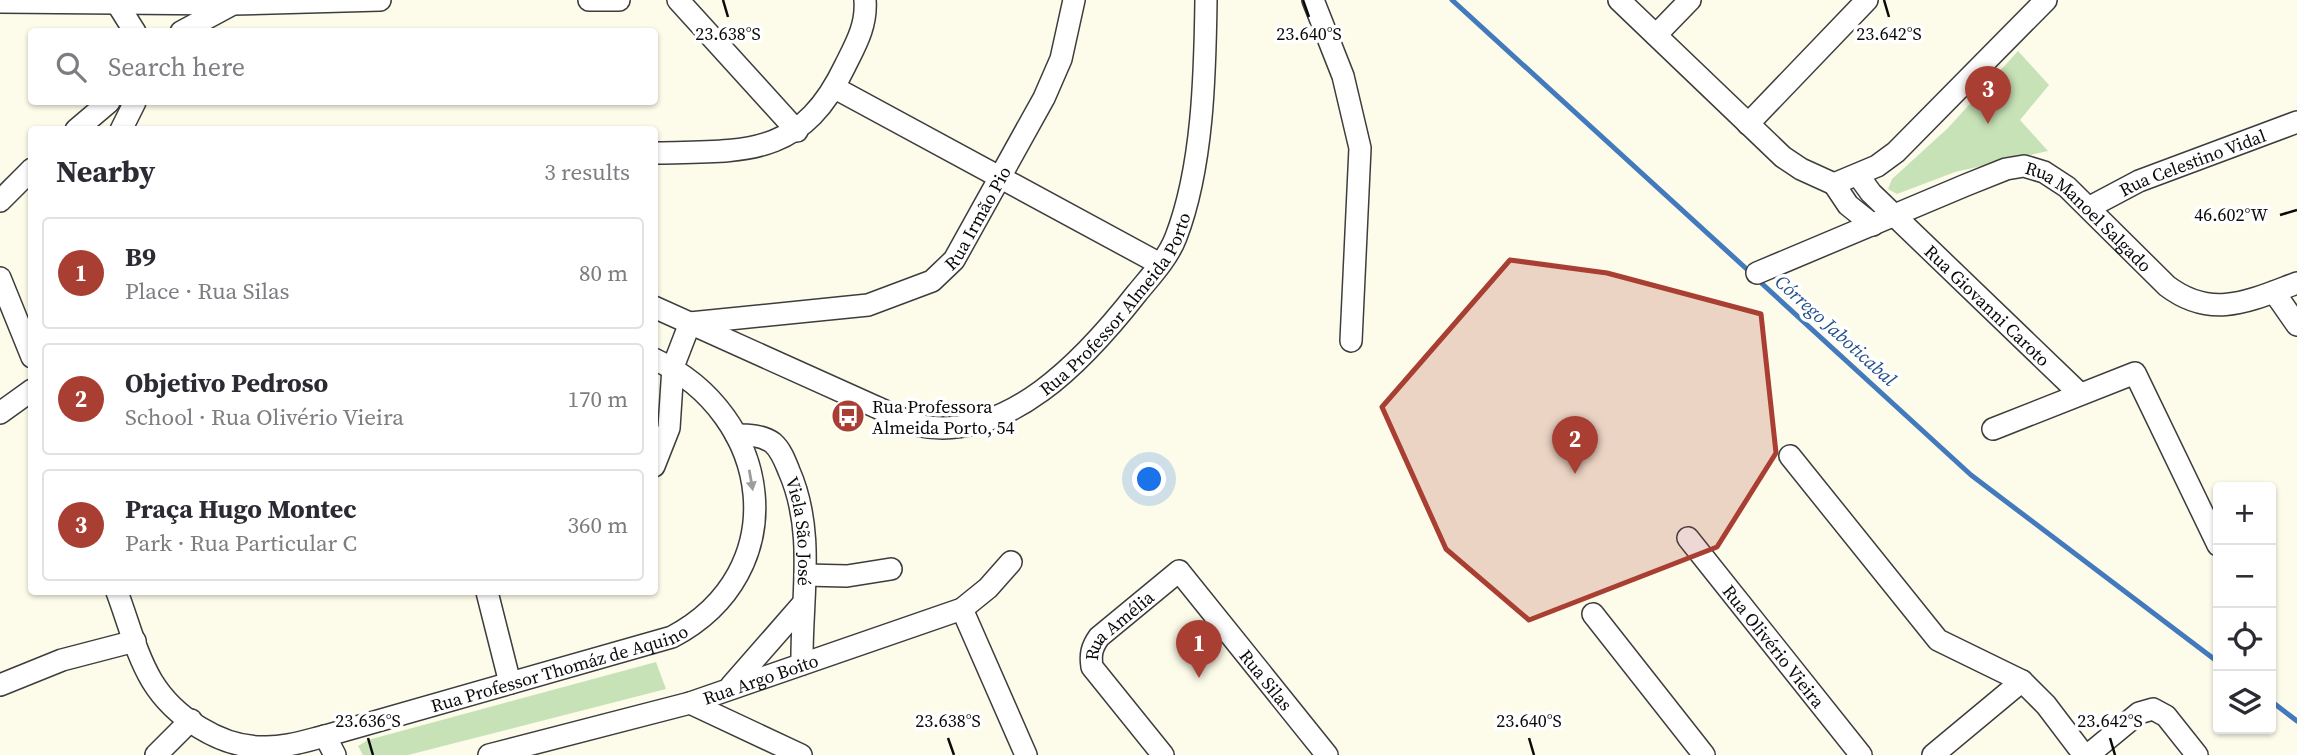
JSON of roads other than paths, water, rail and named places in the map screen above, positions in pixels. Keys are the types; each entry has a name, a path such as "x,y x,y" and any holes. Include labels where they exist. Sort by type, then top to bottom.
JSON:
{"street":[{"path":"2,1 118,5 380,0"},
{"path":"589,0 619,0"},
{"path":"678,0 797,131"},
{"path":"658,153 752,148 778,141 797,131 814,117 835,88 864,25 865,0"},
{"name":"Rua Irmão Pio","path":"690,323 868,305 932,281 954,260 1044,98 1060,59 1074,0"},
{"name":"Rua Professor Almeida Porto","path":"658,308 916,425 936,429 963,427 995,417 1025,401 1067,370 1115,322 1160,264 1175,238 1189,187 1205,53 1206,0"},
{"path":"1314,0 1343,76 1360,148 1351,341"},
{"path":"1619,0 1748,124 1801,169 1834,184 1848,205 1873,225"},
{"path":"1656,35 1690,0"},
{"path":"1748,124 1867,0"},
{"path":"1834,184 1858,175 1896,152 2046,0"},
{"path":"188,28 233,4"},
{"path":"118,5 132,28"},
{"path":"835,88 1160,264"},
{"path":"81,126 105,105"},
{"path":"110,105 118,126"},
{"path":"122,126 133,105"},
{"name":"Rua Celestino Vidal","path":"2090,207 2139,181 2297,122"},
{"name":"Rua Manoel Salgado","path":"1757,273 2006,169 2024,166 2043,172 2090,207 2167,286 2185,299 2212,306 2232,305 2297,283"},
{"path":"0,201 28,173"},
{"name":"Rua Giovanni Caroto","path":"1858,175 1871,193 1896,214 2080,394"},
{"path":"0,278 28,347"},
{"path":"2274,292 2297,325"},
{"path":"658,456 669,428 664,363 690,323"},
{"name":"Rua Professor Thomáz de Aquino","path":"118,595 153,682 191,720 211,735 233,744 261,748 330,745 510,683 672,637 703,619 721,602 748,557 753,480 736,435 714,401 664,363"},
{"path":"1993,429 2135,373 2213,535"},
{"path":"0,414 28,393"},
{"name":"Viela São José","path":"736,435 761,437 780,452 802,506 806,535 801,606 802,664"},
{"path":"1790,456 1938,640 2022,681 2046,705 2086,755 2139,712 2153,709 2166,716 2197,755"},
{"name":"Rua Olivério Vieira","path":"1688,538 1861,755"},
{"name":"Rua Argo Boito","path":"489,755 690,703 962,608 983,593 1010,562"},
{"path":"805,575 847,576 891,569"},
{"name":"Rua Amélia","path":"1163,755 1092,667 1091,658 1092,647 1099,637 1179,571"},
{"name":"Rua Silas","path":"1179,571 1327,755"},
{"path":"488,595 510,683"},
{"path":"730,688 801,606"},
{"path":"962,608 1026,755"},
{"path":"1593,614 1704,755"},
{"path":"0,685 53,663 135,641"},
{"path":"1933,755 2022,681"},
{"path":"690,703 801,755"},
{"path":"156,755 191,720"}],"waterway":[{"name":"Córrego Jaboticabal","path":"1452,0 1751,273"},
{"name":"Córrego Jaboticabal","path":"1758,280 1971,475 2213,658"},
{"name":"Córrego Jaboticabal","path":"2276,705 2297,721"}],"place":[{"name":"Praça Hugo Montec","path":"1988,124"},
{"name":"Rua Professora Almeida Porto, 54","path":"848,416"},
{"name":"Objetivo Pedroso","path":"1575,474"},
{"name":"B9","path":"1199,678"}]}
